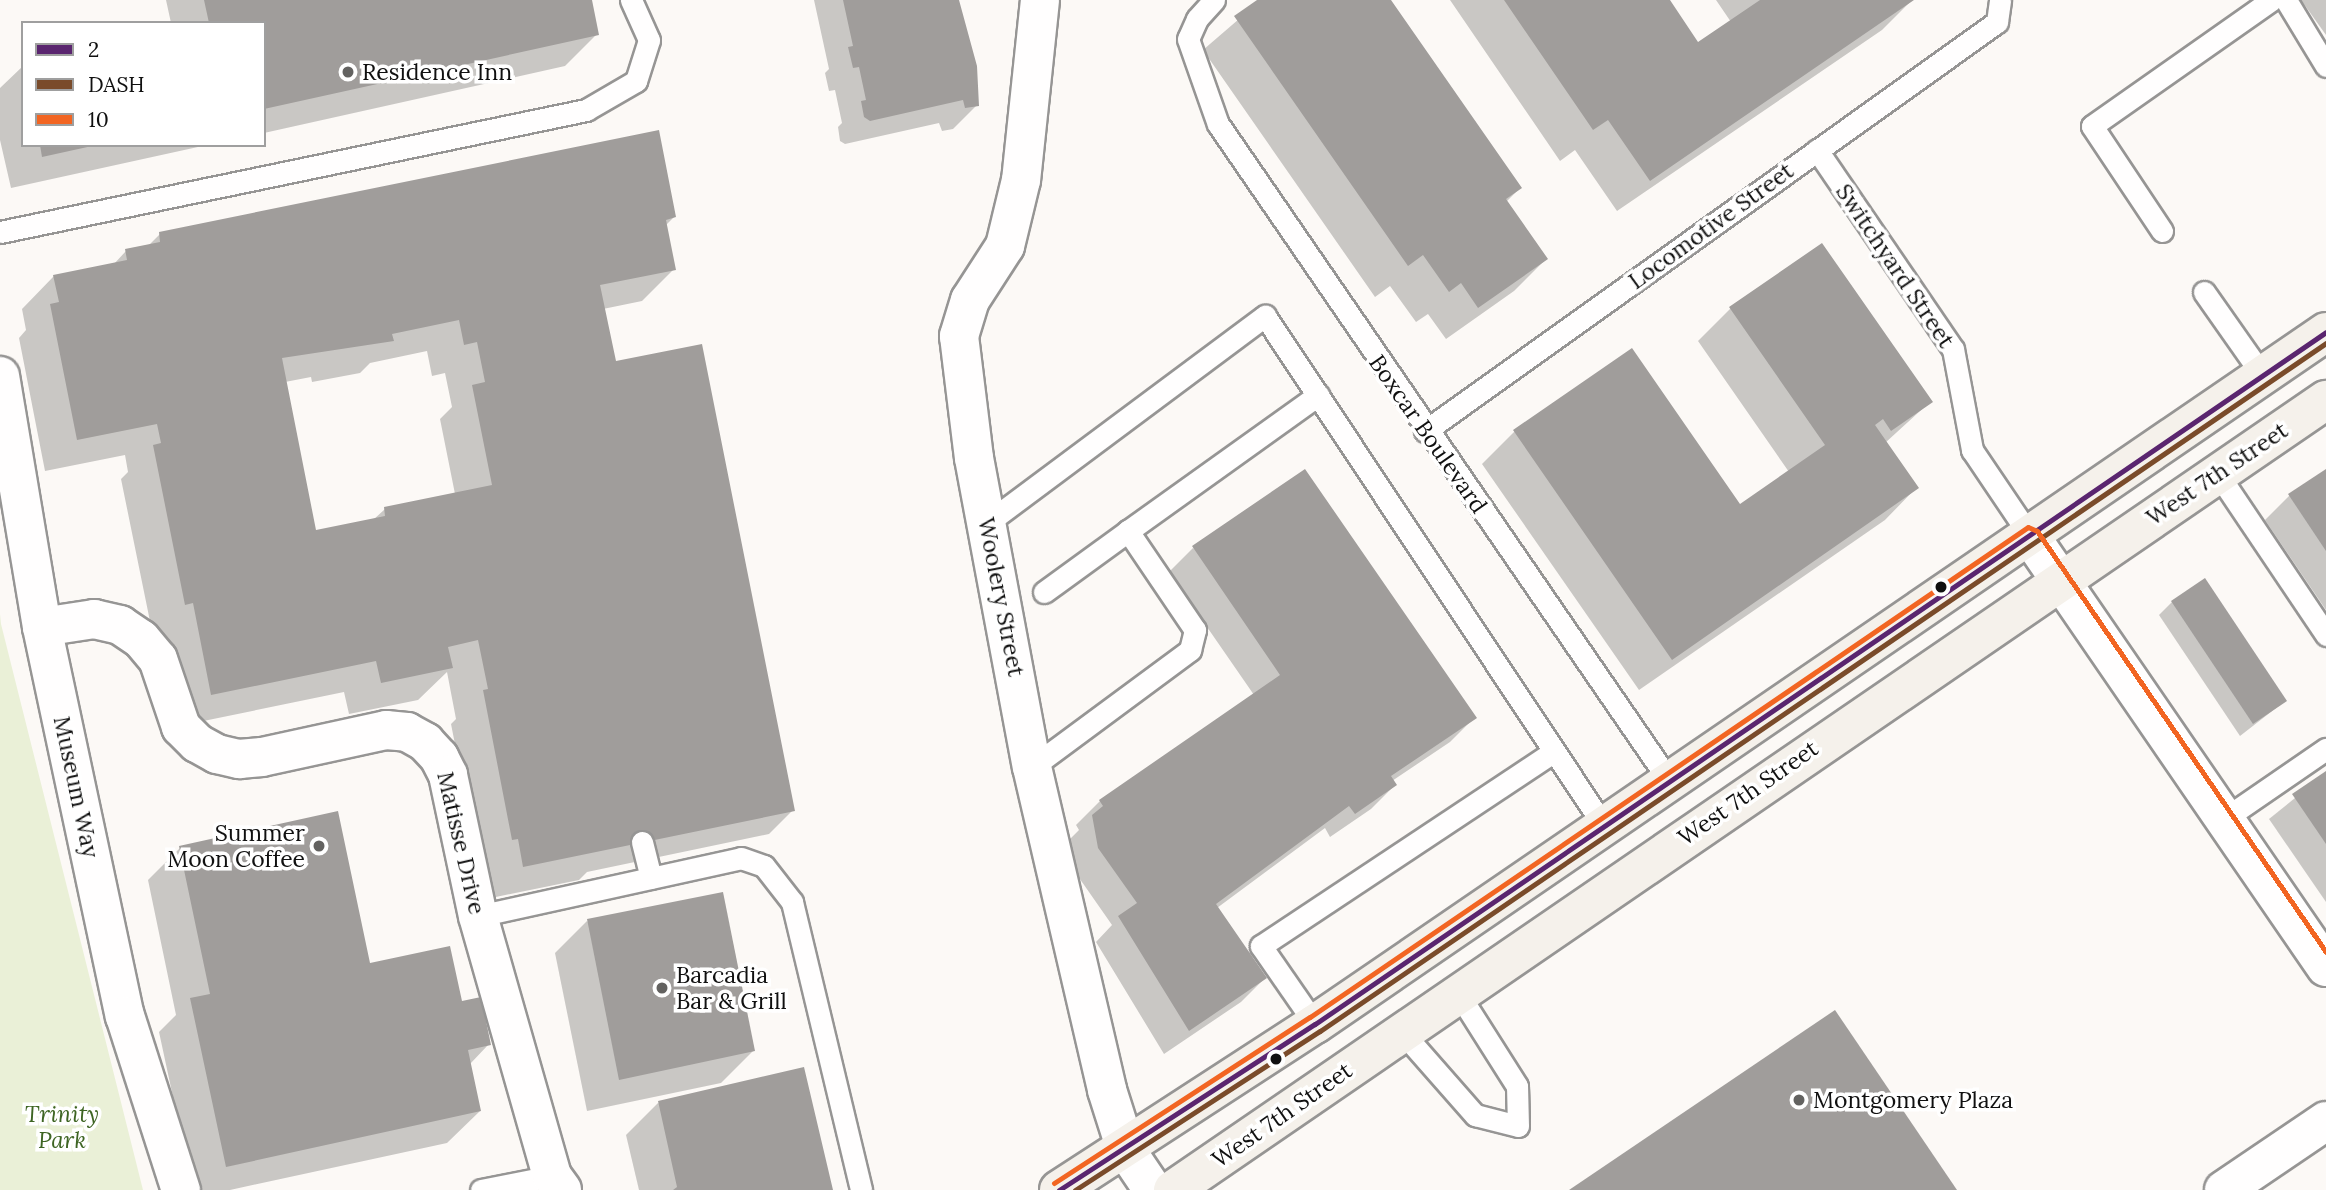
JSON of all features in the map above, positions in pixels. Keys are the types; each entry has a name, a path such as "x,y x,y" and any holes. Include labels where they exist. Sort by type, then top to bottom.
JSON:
{"main road":[{"path":"1059,1190 1126,1150 1315,1024 2326,332"},
{"name":"West 7th Street","path":"1173,1190 2326,400"}],"street":[{"name":"Woolery Street","path":"1040,0 1021,180 1004,246 970,300 959,336 987,523 1032,767 1101,1066 1126,1150 1153,1190"},
{"name":"Museum Way","path":"0,376 42,627 125,1016 181,1190"},
{"path":"2030,536 2326,967"},
{"name":"Matisse Drive","path":"42,627 94,619 120,625 141,639 158,659 181,727 197,744 217,754 239,760 262,757 386,730 407,732 425,741 439,757 448,775 478,916 557,1183"},
{"path":"2224,1190 2326,1121"}],"lane":[{"path":"0,232 586,110 636,81 649,40 631,0"},
{"name":"Boxcar Boulevard","path":"1214,0 1197,19 1188,39 1199,79 1218,124 1425,430 1670,782"},
{"name":"Locomotive Street","path":"1425,430 1997,22 2000,0"},
{"path":"2162,231 2092,127 2271,0"},
{"path":"2286,0 2326,66"},
{"name":"Switchyard Street","path":"1817,150 1953,349 1972,450 2030,536"},
{"path":"2204,292 2263,376"},
{"path":"987,523 1265,316 1604,826"},
{"path":"1044,592 1318,396"},
{"path":"2218,474 2326,635"},
{"path":"1032,767 1190,650 1195,630 1128,531"},
{"path":"2224,819 2326,749"},
{"path":"1315,1024 1261,946 1553,752"},
{"path":"642,842 651,878"},
{"path":"478,916 741,858 753,860 772,875 792,902 861,1190"},
{"path":"1402,1032 1475,1115 1518,1126 1517,1086 1458,993"},
{"path":"481,1190 557,1183"}],"green space":[{"name":"Trinity Park","path":"0,614 1,624 143,1190 0,1190"}],"building":[{"name":"Residence Inn","path":"204,0 592,0 599,35 266,109 266,21 209,21"},
{"path":"843,0 959,0 977,66 979,106 965,108 963,100 870,121 864,117 861,101 866,100 859,67 853,68 848,47 853,46"},
{"path":"1257,0 1391,0 1522,188 1506,199 1548,259 1478,308 1461,283 1449,292 1423,255 1408,266 1234,16"},
{"path":"1504,0 1670,0 1698,42 1760,0 1914,0 1650,181 1608,120 1593,130"},
{"path":"659,130 676,217 666,220 676,270 600,285 616,361 702,344 795,811 523,867 518,839 512,840 483,690 488,689 478,640 448,647 453,668 381,683 376,661 211,695 193,603 185,605 153,445 161,443 157,424 77,440 50,304 59,302 53,275 127,260 125,249 160,242 159,232","holes":["459,320 464,345 477,342 485,382 472,385 492,485 384,507 385,516 316,530 282,358 394,341 392,334"]},
{"path":"40,147 87,147 42,157"},
{"path":"1822,243 1933,402 1891,431 1883,419 1875,425 1919,488 1672,660 1513,430 1632,348 1740,504 1825,445 1729,307"},
{"path":"1305,469 1477,718 1391,776 1397,785 1355,814 1349,806 1216,904 1267,978 1189,1031 1118,916 1137,903 1098,848 1092,815 1103,806 1099,800 1280,675 1192,546"},
{"path":"2326,469 2326,551 2288,494"},
{"path":"2205,578 2287,701 2253,724 2171,601"},
{"path":"2326,771 2326,844 2292,794"},
{"path":"338,811 370,963 450,946 462,1001 481,997 491,1045 468,1050 481,1111 226,1167 190,998 210,994 179,846"},
{"path":"723,892 755,1051 619,1080 587,919"},
{"name":"Montgomery Plaza","path":"1835,1010 1957,1190 1569,1190"},
{"path":"804,1067 833,1190 673,1190 677,1187 658,1101"}],"transit line":[{"name":"2","path":"1059,1190 1315,1024 2326,332"},
{"name":"DASH","path":"1075,1190 1320,1031 2326,343"},
{"name":"10","path":"1054,1183 1310,1017 2028,527 2037,531 2326,952"}],"place":[{"name":"Residence Inn","path":"348,72"},
{"name":"Summer Moon Coffee","path":"319,846"},
{"name":"Barcadia Bar & Grill","path":"662,988"},
{"name":"Montgomery Plaza","path":"1799,1100"}]}
